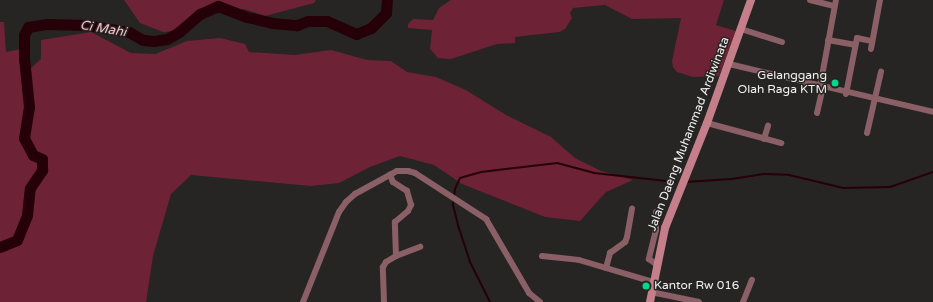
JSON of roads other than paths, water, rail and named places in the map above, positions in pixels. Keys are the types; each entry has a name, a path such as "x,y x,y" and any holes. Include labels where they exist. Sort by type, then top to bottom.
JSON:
{"main road":[{"name":"Jalan Daeng Muhammad Ardiwinata","path":"650,302 656,264 665,228 707,123 751,0"}],"street":[{"path":"810,0 835,3 817,113"},
{"path":"871,50 871,40 880,0"},
{"path":"741,30 782,42"},
{"path":"846,94 857,38 871,40"},
{"path":"828,40 855,45"},
{"path":"729,64 846,94 933,112"},
{"path":"867,133 881,72"},
{"path":"707,123 781,143"},
{"path":"764,139 768,126"},
{"path":"303,302 339,212 355,194 390,175 402,171 416,173 480,214 492,228 529,293 540,302"},
{"path":"390,175 393,182 407,191 411,205 408,211 395,222 396,256"},
{"path":"606,268 610,253 625,242 632,208"},
{"path":"656,212 656,230 649,259 656,264"},
{"path":"384,302 384,267 386,262 396,256 420,247"},
{"path":"542,256 579,260 653,282"},
{"path":"743,302 752,280"},
{"path":"651,292 699,302"}],"waterway":[{"name":"Ci Mahi","path":"0,247 17,240 27,215 30,188 42,170 42,159 33,155 24,138 29,107 24,58 24,35 28,27 46,24 87,25 129,32 143,40 154,41 167,39 179,32 200,14 218,6 247,17 272,23 297,25 308,21 327,21 356,34 371,28 386,13 387,0"},
{"path":"490,302 470,262 453,205 455,189 460,178 481,172 557,163 594,173 676,182"},
{"path":"685,182 732,179 764,174 789,175 843,188 890,187 933,172"}],"place":[{"name":"Gelanggang Olah Raga KTM","path":"835,83"},
{"name":"Kantor Rw 016","path":"646,286"}]}
